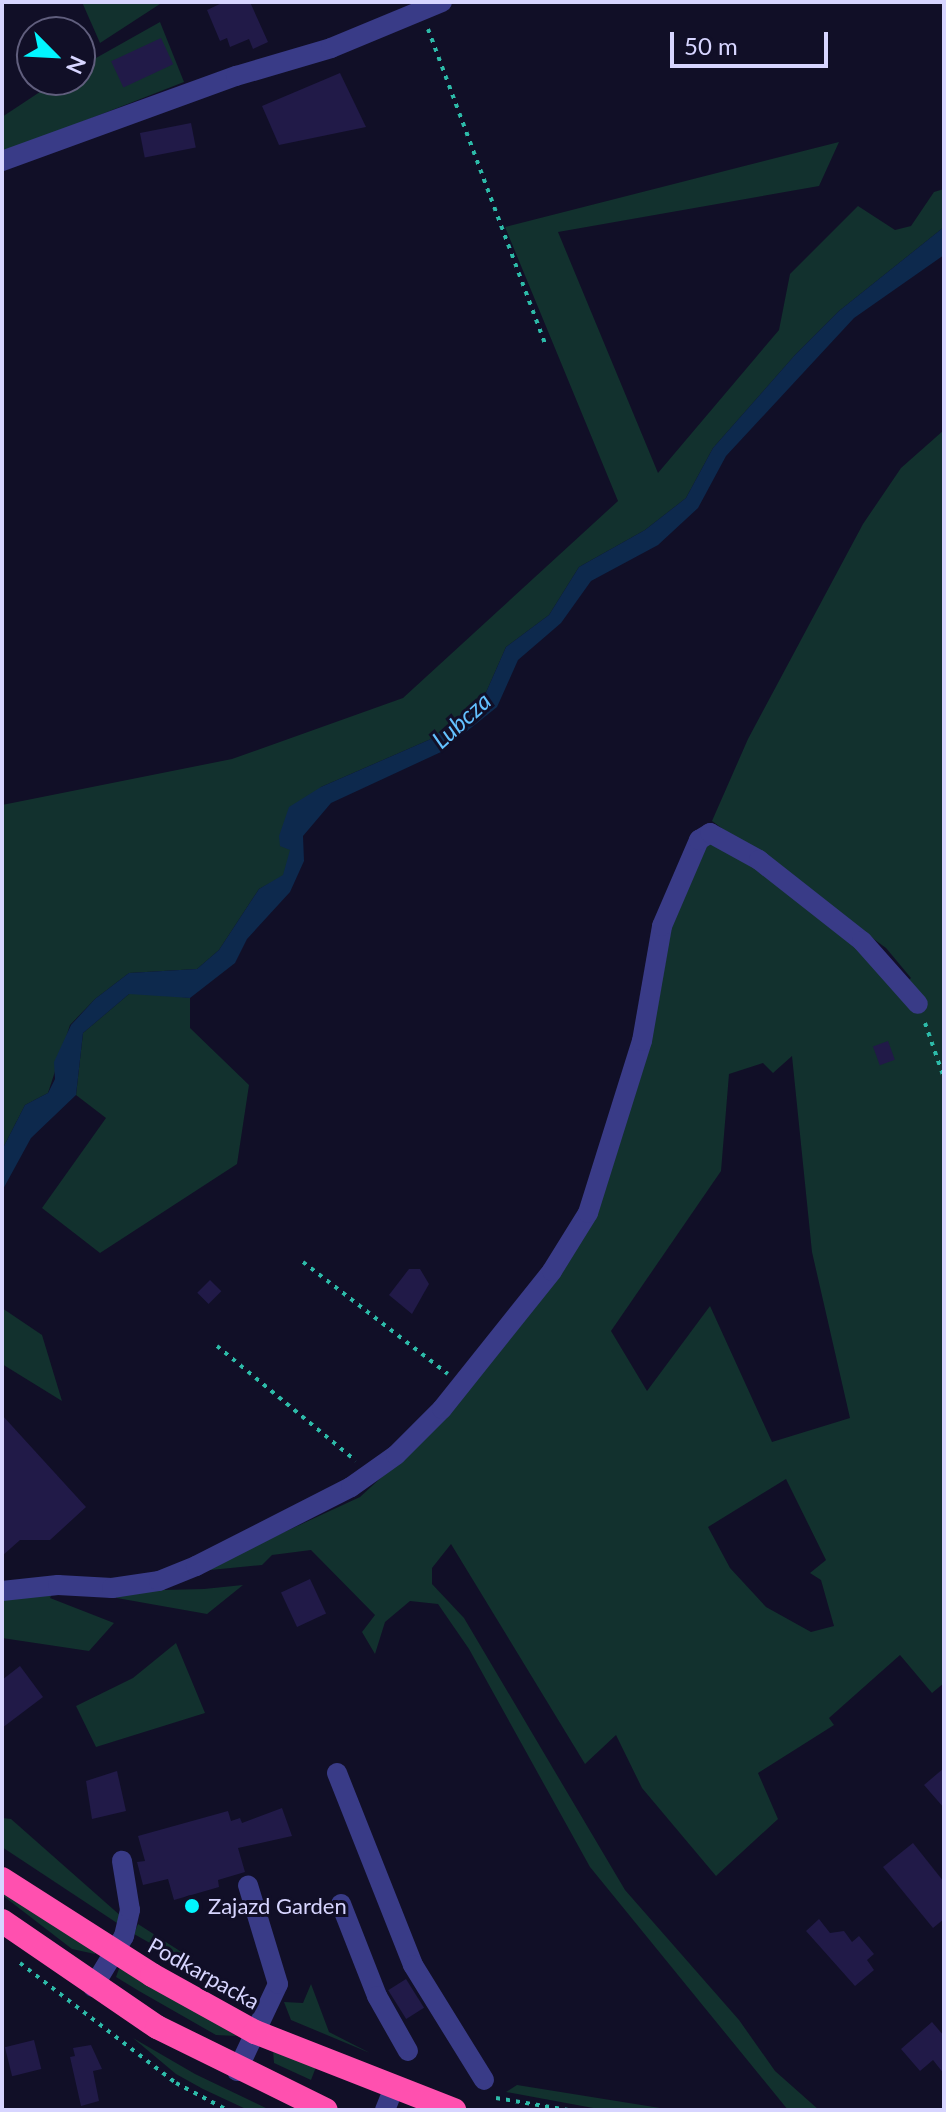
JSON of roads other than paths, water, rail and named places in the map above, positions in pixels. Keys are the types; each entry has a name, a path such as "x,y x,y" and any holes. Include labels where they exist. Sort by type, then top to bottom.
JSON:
{"highway":[{"name":"Podkarpacka","path":"2,1879 115,1952 255,2032 389,2100 454,2110"},
{"path":"2,1921 93,1987 237,2071 326,2110"}],"street":[{"path":"2,161 236,76 331,48 442,2"},
{"path":"2,1591 159,1581 303,1512 370,1472 396,1455 462,1385 552,1271 588,1213 642,1041 662,926 699,840 710,833 759,860 862,941 918,1004"},
{"path":"337,1773 413,1965 484,2080"},
{"path":"93,1987 115,1952 130,1910 122,1861"},
{"path":"237,2071 255,2032 274,2002 278,1984 248,1885"},
{"path":"341,1904 377,1996 408,2051"}],"water":[{"name":"Lubcza","path":"944,227 944,255 854,318 726,456 698,508 658,545 591,581 561,623 518,660 497,707 441,752 331,803 303,836 304,861 290,892 247,939 235,963 190,998 129,994 83,1033 76,1095 31,1138 2,1191 2,1150 25,1105 48,1093 55,1079 54,1062 71,1025 95,999 129,973 197,969 219,950 259,889 283,875 290,850 280,846 279,836 289,807 321,787 431,739 484,697 506,647 549,615 579,567 645,530 686,498 713,448 795,355 839,311"}],"place":[{"name":"Zajazd Garden","path":"192,1906"}]}
